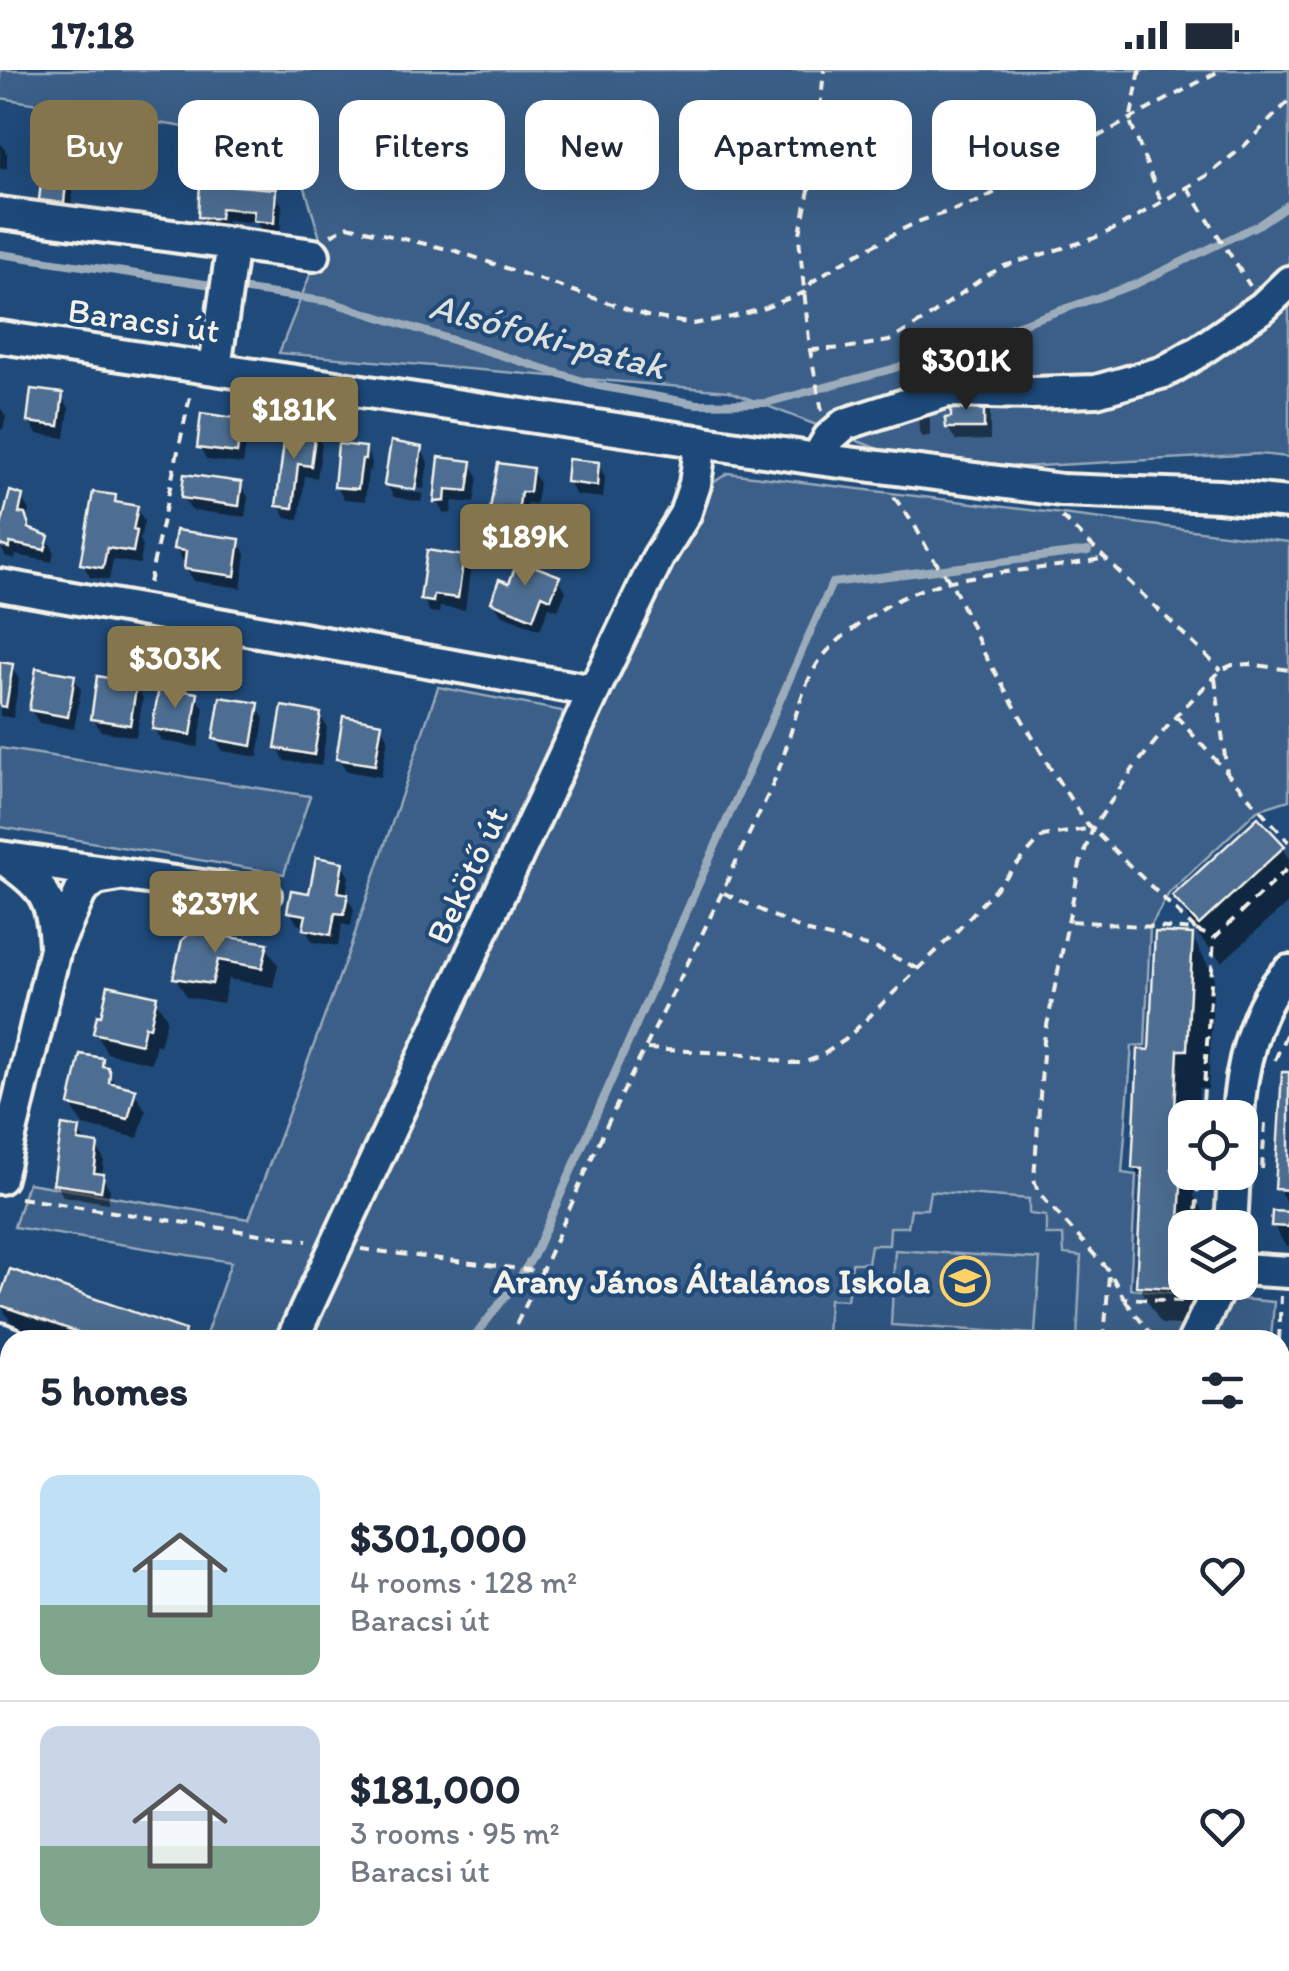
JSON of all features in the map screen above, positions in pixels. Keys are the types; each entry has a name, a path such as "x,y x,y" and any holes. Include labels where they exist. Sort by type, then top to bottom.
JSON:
{"street":[{"path":"0,214 232,255 314,255"},
{"path":"204,375 223,314 232,255"},
{"path":"817,459 829,438 846,424 948,391 1096,392 1164,372 1263,306 1289,282"},
{"name":"Baracsi út","path":"0,337 204,375 817,459 1061,490 1219,496 1289,504"},
{"name":"Bekötő út","path":"297,1330 594,691 658,558 685,514 695,484 700,441"},
{"path":"0,585 594,691"},
{"path":"1,857 265,896"},
{"path":"1,857 31,878 44,893 54,918 55,950"},
{"path":"10,1188 4,1146 55,950 81,892 96,879 119,875"},
{"path":"1246,1100 1240,1084 1252,1034 1279,981 1289,971"},
{"path":"1258,1270 1286,1272"},
{"path":"1199,1330 1213,1300"}],"path":[{"path":"820,402 810,350 799,238 816,161 824,70"},
{"path":"1140,70 1130,120 1161,201"},
{"path":"314,255 324,252 332,232 348,226 456,251 647,316 693,324 748,313 806,292 812,282 834,267 906,228 977,202 1221,70"},
{"path":"810,350 888,340 1004,266 1116,228 1211,173 1289,101"},
{"path":"1187,186 1263,306"},
{"path":"143,610 204,375"},
{"path":"888,490 949,579 985,655 1086,823 1196,930"},
{"path":"1054,509 1221,670"},
{"path":"513,1330 778,771 808,680 822,657 883,608 949,579 1104,558"},
{"path":"1148,1330 1109,1271 1046,1203 1034,1179 1044,1040 1080,864 1093,828 1134,769 1214,676 1232,664 1289,670"},
{"path":"1214,676 1227,772"},
{"path":"1176,716 1289,842"},
{"path":"645,1049 747,1054 788,1063 803,1063 821,1056 845,1040 919,969 1043,836 1093,828"},
{"path":"1203,1100 1214,938 1289,867"},
{"path":"722,892 805,931 875,948 919,969"},
{"path":"1070,920 1196,930 1214,938"},
{"path":"1275,1060 1289,1028"},
{"path":"10,1188 336,1246 542,1272"},
{"path":"1105,1330 1109,1271"},
{"path":"1280,1330 1286,1272"},
{"path":"1124,1298 1190,1302"}],"shaded area":[{"path":"0,70 1289,70 1289,457 1259,454 1020,467 878,449 729,391 279,353 322,245 306,190 319,190 319,100 178,100 178,126 158,123 158,100 30,103 0,98"},
{"path":"728,473 1289,542 1289,800 1257,810 1169,893 1150,927 1145,1045 1132,1046 1122,1173 1136,1175 1130,1289 1168,1292 1168,1300 1274,1302 1272,1330 1077,1330 1081,1256 1064,1254 1063,1235 1046,1235 1046,1216 1029,1214 1029,1199 930,1191 927,1209 911,1209 908,1227 890,1227 889,1245 871,1245 868,1263 852,1263 847,1300 829,1299 827,1330 309,1330 619,662 711,484"},
{"path":"438,687 562,711 565,731 285,1330 207,1330 231,1262 14,1227 28,1183 249,1219 350,948"},
{"path":"0,748 310,796 284,874 0,827"},
{"name":"Arany János Általános Iskola","path":"929,1191 1030,1199 1081,1256 1077,1330 807,1330 852,1263"},
{"path":"895,1250 1040,1259 1035,1330 891,1325"}],"building":[{"path":"40,190 65,190 64,203 39,200"},
{"path":"200,190 276,190 274,223 253,221 254,211 221,208 220,219 198,217"},
{"path":"31,389 63,393 59,426 27,422"},
{"path":"951,396 984,396 984,428 946,428 945,418 951,417"},
{"path":"201,413 242,419 237,453 197,448"},
{"path":"286,426 316,430 311,466 298,464 293,508 276,506"},
{"path":"391,441 422,447 415,490 384,485"},
{"path":"338,444 366,447 358,489 334,487"},
{"path":"439,457 472,461 468,491 446,489 445,501 434,502"},
{"path":"568,459 599,462 597,486 566,482"},
{"path":"498,463 533,468 530,492 521,492 517,519 489,515"},
{"path":"184,474 242,482 239,506 181,498"},
{"path":"10,491 23,495 19,513 25,514 28,528 49,536 45,550 10,543 9,548 0,545"},
{"path":"93,492 116,495 115,502 138,506 133,552 107,548 103,568 80,564"},
{"path":"176,530 240,539 235,576 184,569 186,551 173,549"},
{"path":"427,550 464,556 458,598 434,595 433,602 420,600"},
{"path":"518,560 560,576 551,599 542,595 533,619 491,602 499,579 509,583"},
{"path":"0,662 13,664 6,707 0,706"},
{"path":"36,668 75,675 68,717 29,710"},
{"path":"97,676 137,683 130,725 91,719"},
{"path":"159,687 198,693 191,735 152,729"},
{"path":"220,697 259,703 252,746 213,739"},
{"path":"282,706 321,713 314,755 275,748"},
{"path":"343,716 382,723 375,765 336,759"},
{"path":"1258,817 1285,846 1199,925 1172,896"},
{"path":"316,857 343,862 338,892 348,894 344,914 335,913 331,935 303,929 306,915 287,912 291,890 309,893"},
{"path":"1155,932 1193,934 1187,1050 1178,1050 1175,1100 1168,1100 1168,1190 1181,1190 1180,1210 1168,1210 1168,1288 1136,1286 1142,1169 1132,1168 1138,1049 1149,1050"},
{"path":"189,934 268,943 262,968 218,960 212,984 173,978 182,940"},
{"path":"108,985 157,996 150,1027 145,1026 141,1044 93,1033"},
{"path":"80,1054 103,1058 102,1066 108,1067 110,1073 109,1082 136,1089 128,1119 69,1105"},
{"path":"1282,1072 1289,1072 1289,1190 1275,1189"},
{"path":"62,1125 80,1128 78,1141 98,1144 94,1173 104,1174 101,1191 53,1184"},
{"path":"1272,1211 1289,1212 1289,1227 1271,1226"},
{"path":"10,1269 185,1330 71,1330 0,1305"}],"waterway":[{"name":"Alsófoki-patak","path":"233,288 331,302 599,386 697,404 766,403 892,369 1136,284 1260,224 1289,204"},
{"name":"Alsófoki-patak","path":"0,254 219,286"},
{"path":"480,1330 534,1255 832,583 1088,551"}],"place":[{"name":"Arany János Általános Iskola","path":"965,1281"}]}
